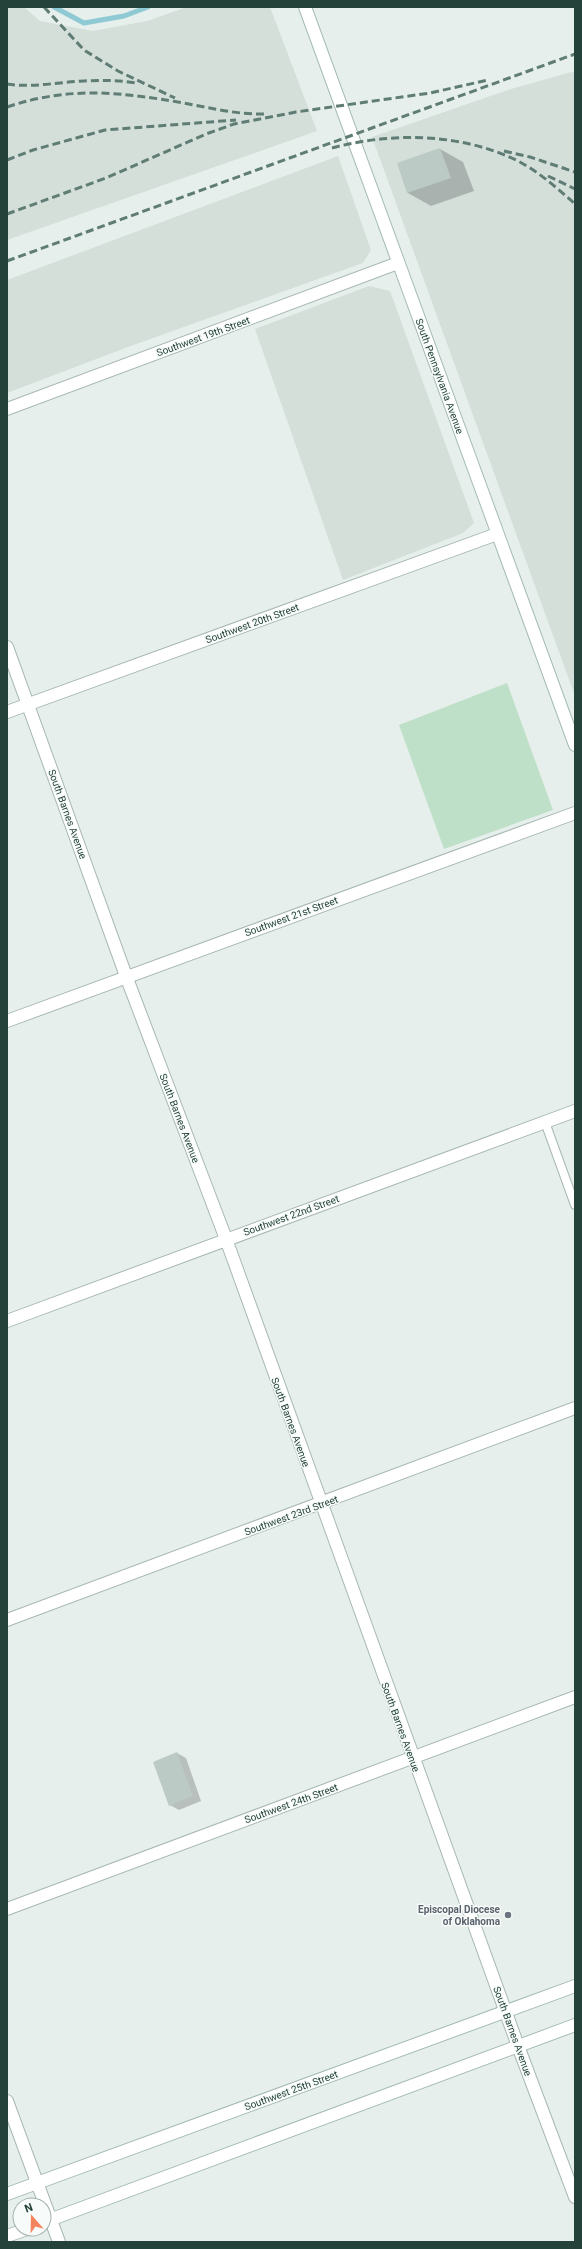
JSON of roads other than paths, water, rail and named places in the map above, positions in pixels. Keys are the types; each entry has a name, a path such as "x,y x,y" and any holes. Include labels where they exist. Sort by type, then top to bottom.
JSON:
{"street":[{"name":"South Pennsylvania Avenue","path":"305,7 575,745"},
{"name":"Southwest 19th Street","path":"7,409 398,263"},
{"name":"Southwest 20th Street","path":"7,712 497,534"},
{"name":"South Barnes Avenue","path":"7,648 126,976 226,1239 412,1758 575,2197"},
{"name":"Southwest 21st Street","path":"7,1021 126,976 575,813"},
{"name":"Southwest 22nd Street","path":"7,1321 575,1111"},
{"name":"Southwest 23rd Street","path":"7,1620 575,1408"},
{"name":"Southwest 24th Street","path":"7,1909 575,1697"},
{"name":"Southwest 25th Street","path":"7,2194 575,1986"},
{"path":"52,2219 575,2025"},
{"path":"7,2101 41,2197"},
{"path":"52,2230 59,2242"}],"lane":[{"path":"545,1122 575,1204"}],"waterway":[{"path":"54,7 84,23 124,16 148,7"}],"railway":[{"path":"44,7 84,50 118,71 175,98"},
{"path":"7,261 575,54"},
{"path":"7,84 36,85 104,80 136,83"},
{"path":"7,214 106,178 206,134 234,124 296,112 430,93 488,80"},
{"path":"7,107 30,100 52,96 95,93 138,96 235,112 266,114"},
{"path":"7,160 33,150 105,130 236,120"},
{"path":"332,148 378,139 401,138 449,140 472,144 494,151 524,164 547,180 575,204"},
{"path":"504,151 530,157 575,172"},
{"path":"548,176 575,189"}],"place":[{"name":"Episcopal Diocese of Oklahoma","path":"508,1915"}]}
